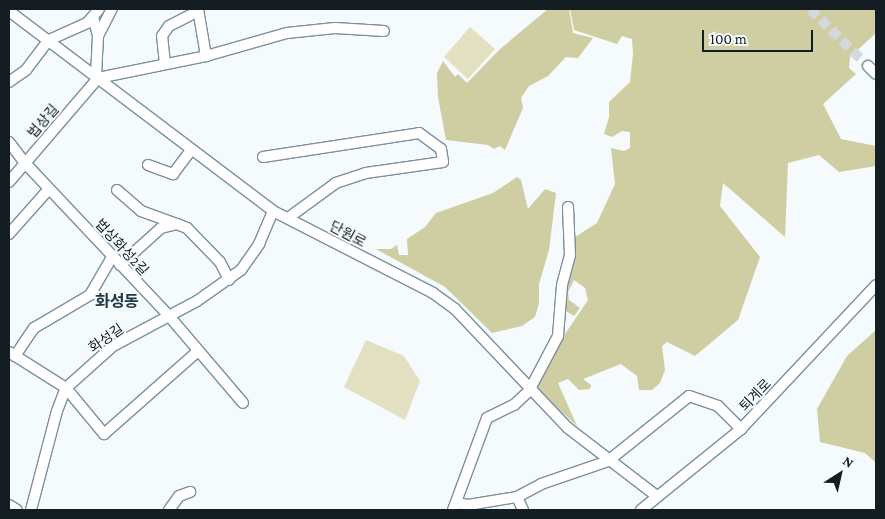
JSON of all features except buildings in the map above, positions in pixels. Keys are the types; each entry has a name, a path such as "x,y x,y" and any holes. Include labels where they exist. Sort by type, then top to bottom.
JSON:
{"street":[{"path":"98,36 112,9"},
{"path":"164,64 162,36 170,26 198,10 206,56"},
{"name":"단원로","path":"9,11 273,211 432,293 455,309 529,391 568,428 658,497"},
{"path":"96,13 98,36 97,77 206,56 287,33 336,28 384,31"},
{"path":"9,82 26,70 49,40 71,32 96,13"},
{"path":"868,66 876,74"},
{"name":"법상길","path":"9,182 97,77"},
{"path":"263,157 419,133 441,149 443,162 366,173 336,183 288,218"},
{"name":"법상화성2길","path":"9,142 25,163 169,316 243,403"},
{"path":"148,165 173,174 191,150"},
{"path":"9,234 49,189"},
{"path":"117,190 140,211 187,228 220,262 229,280"},
{"path":"568,207 570,255 562,285 558,336 529,391 514,405 487,418 471,455 454,506 517,497 541,484 608,460 689,396 718,406 741,429"},
{"name":"화성길","path":"31,510 57,411 66,388 113,346 169,316 229,280 250,260 273,211"},
{"path":"120,265 161,228 177,224"},
{"path":"112,257 90,295 34,328 12,354 66,388 104,434 198,351"},
{"name":"퇴계로","path":"641,510 741,429 876,285"},
{"path":"169,510 179,496 190,492"},
{"path":"517,497 523,510"},
{"path":"9,505 17,510"}],"shaded area":[{"path":"548,9 569,9 573,33 593,38 578,58 566,57 548,76 529,86 521,98 523,108 505,150 500,146 494,149 488,145 446,140 438,97 437,73 443,61 455,77 458,74 467,83 500,49"},
{"path":"570,9 876,9 876,33 850,57 849,68 856,74 823,104 841,139 876,146 876,166 839,172 819,155 788,163 785,237 723,183 720,206 760,257 738,320 695,356 667,342 662,346 665,370 660,383 652,390 639,390 637,376 621,364 583,379 591,385 590,389 579,390 568,379 558,383 577,426 536,388 563,337 588,300 585,288 574,280 568,292 569,300 580,308 574,316 564,310 564,287 575,252 575,237 597,223 615,184 611,148 624,151 630,148 630,132 622,131 612,137 604,134 609,117 609,102 630,82 633,54 632,39 622,36 617,44 574,30"},
{"path":"470,27 495,49 468,79 444,57"},
{"path":"517,177 521,180 528,209 545,189 556,193 549,250 539,284 539,303 535,317 522,326 492,333 445,287 376,249 391,249 397,245 399,255 408,255 407,239 425,227 436,213 493,193"},
{"path":"876,330 876,463 865,453 820,442 817,409 847,356"},
{"path":"366,340 404,356 420,381 405,420 344,387"}],"tunnel":[{"path":"810,9 868,66"}],"district":[{"name":"화성동","path":"117,302"}]}
